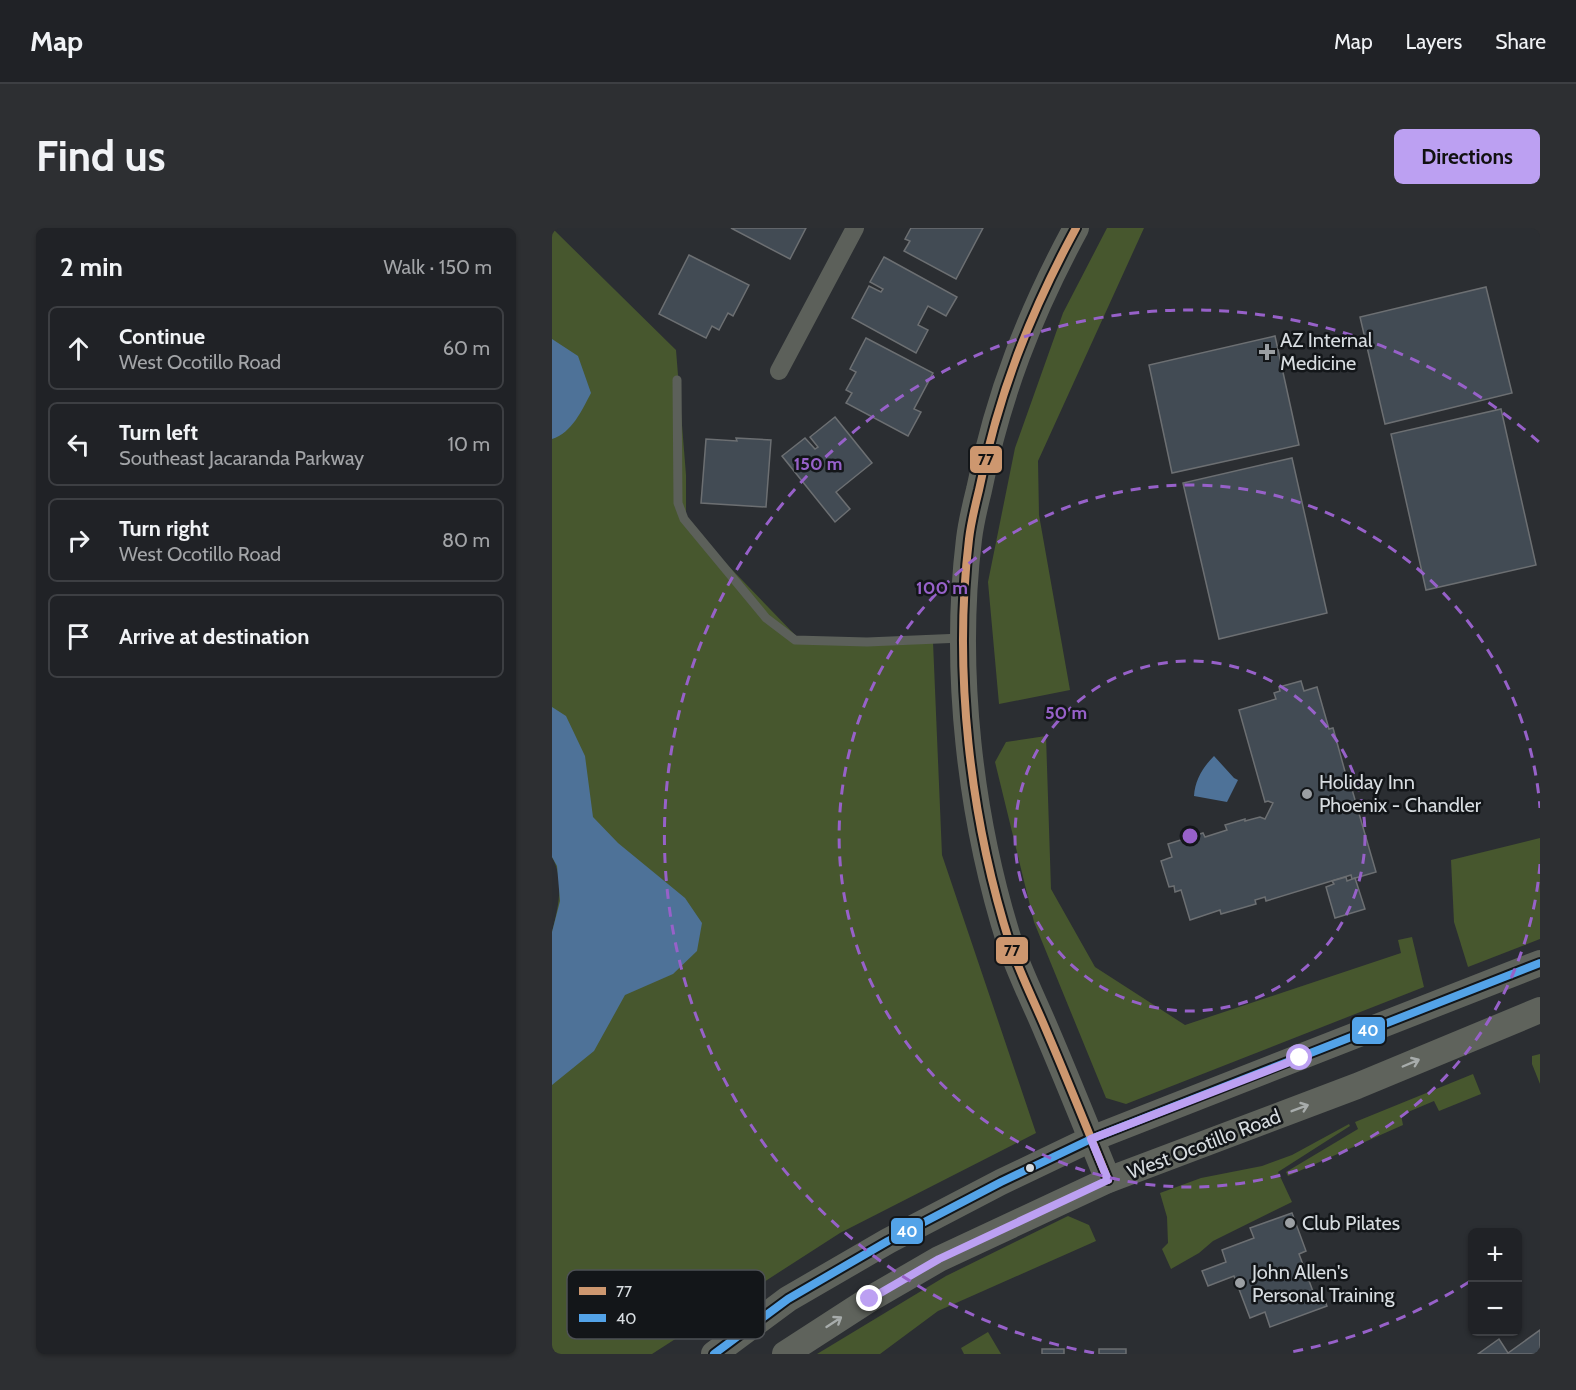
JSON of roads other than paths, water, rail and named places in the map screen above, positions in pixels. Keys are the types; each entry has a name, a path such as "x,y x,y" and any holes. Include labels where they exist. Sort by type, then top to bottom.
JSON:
{"main road":[{"path":"1076,228 1046,284 1020,346 984,464 969,536 962,638 974,781 994,883 1011,946 1108,1180"},
{"path":"765,1316 788,1299 888,1241 1001,1182 1091,1139 1540,963"},
{"name":"West Ocotillo Road","path":"784,1354 870,1299 939,1259 1108,1180 1357,1086 1540,1010"},
{"path":"714,1354 734,1339"}],"street":[{"path":"779,371 855,228"}],"lane":[{"path":"676,380 678,503 684,519 766,618 795,640 867,642 962,638"}],"water":[{"path":"552,339 578,356 591,393 571,426 552,439"},
{"path":"552,707 566,716 585,756 593,817 618,843 685,898 702,923 697,951 673,974 625,995 594,1051 552,1085 552,932 560,901 557,866 552,857"},
{"path":"1214,756 1238,780 1227,802 1194,796 1200,774"}],"place":[{"name":"AZ Internal Medicine","path":"1267,352"},
{"name":"Holiday Inn Phoenix - Chandler","path":"1307,794"},
{"name":"Club Pilates","path":"1290,1223"},
{"name":"John Allen's Personal Training","path":"1240,1283"}]}
